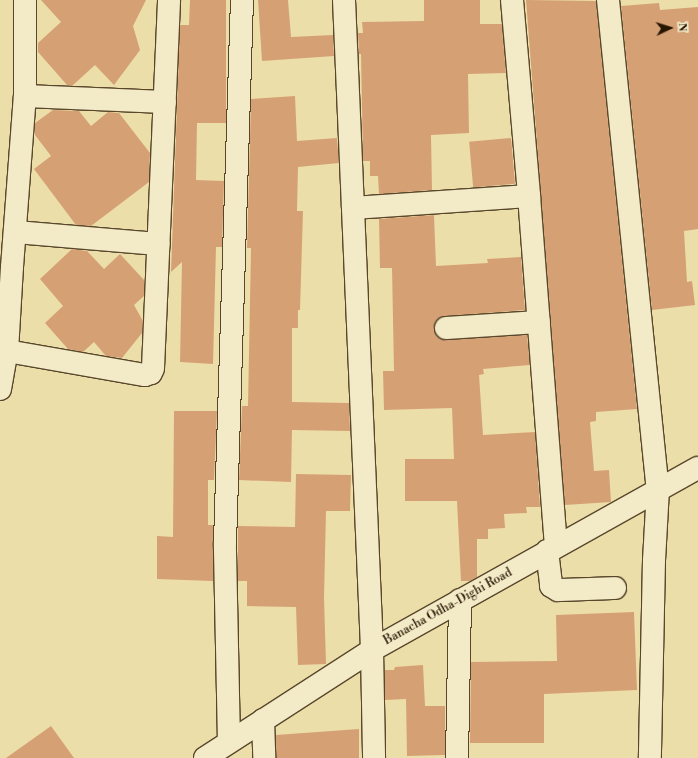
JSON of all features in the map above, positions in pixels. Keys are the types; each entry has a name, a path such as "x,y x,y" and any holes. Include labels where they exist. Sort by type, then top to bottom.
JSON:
{"street":[{"path":"0,389 8,351 25,96 25,0"},
{"path":"8,351 145,374 151,373 153,368 169,0"},
{"path":"229,742 225,543 242,0"},
{"path":"344,0 372,650 374,758"},
{"path":"512,0 539,322 552,549 551,586 558,590 615,588"},
{"path":"608,0 658,489 654,560 650,758"},
{"path":"25,96 165,102"},
{"path":"353,208 529,196"},
{"path":"15,232 158,244"},
{"path":"446,328 539,322"},
{"name":"Banacha Odha-Dighi Road","path":"205,758 372,650 698,468"},
{"path":"457,758 460,600"},
{"path":"263,720 264,758"}],"building":[{"path":"41,0 146,0 133,26 140,50 114,85 95,65 72,86 67,85 38,52 38,43 61,22"},
{"path":"190,0 226,0 226,123 197,123 196,180 224,181 222,247 216,247 213,364 180,362 182,262 171,272 180,25 189,25"},
{"path":"258,0 288,0 291,37 333,35 334,56 262,61"},
{"path":"424,0 480,0 480,24 502,24 506,73 468,74 469,133 431,135 432,190 379,194 378,176 370,176 370,161 363,161 361,54 359,54 358,33 363,33 362,22 424,21"},
{"path":"526,0 596,1 637,409 596,412 596,421 590,422 594,471 609,470 611,502 565,505"},
{"path":"659,3 660,10 698,7 698,229 684,231 687,282 692,281 695,305 652,310 621,6"},
{"path":"295,96 297,141 337,138 339,163 298,167 297,211 303,211 300,310 298,310 298,328 292,328 292,402 349,403 350,431 292,430 291,482 239,480 242,406 248,406 251,248 247,248 251,99"},
{"path":"53,110 79,111 91,126 108,112 119,113 150,153 149,182 91,226 76,225 34,169 51,156 35,135 35,123"},
{"path":"511,138 515,184 473,187 469,142"},
{"path":"434,215 436,266 488,263 487,259 521,257 525,310 445,316 439,318 435,322 434,328 436,335 440,339 446,340 527,335 530,365 483,369 484,374 479,375 483,435 535,432 540,507 526,507 527,513 504,514 505,528 488,529 488,539 477,539 477,577 470,581 461,581 457,501 405,501 405,459 454,459 452,408 384,410 383,371 394,371 392,268 380,268 379,219"},
{"path":"72,249 87,251 104,269 120,254 144,280 144,296 134,305 143,321 142,333 122,358 106,356 94,342 83,352 68,349 45,323 63,306 40,279"},
{"path":"174,411 217,411 214,480 208,480 208,525 213,525 213,581 157,579 157,536 173,537"},
{"path":"296,474 351,475 350,511 326,511 324,598 326,664 298,665 296,607 247,606 247,581 238,581 238,526 295,527"},
{"path":"634,612 637,690 544,694 544,743 470,743 471,662 557,661 556,615"},
{"path":"423,665 425,706 445,706 445,755 407,756 406,699 385,700 385,670 394,670 395,667"},
{"path":"51,726 74,758 6,758"},
{"path":"359,729 359,758 276,758 276,735"}]}
